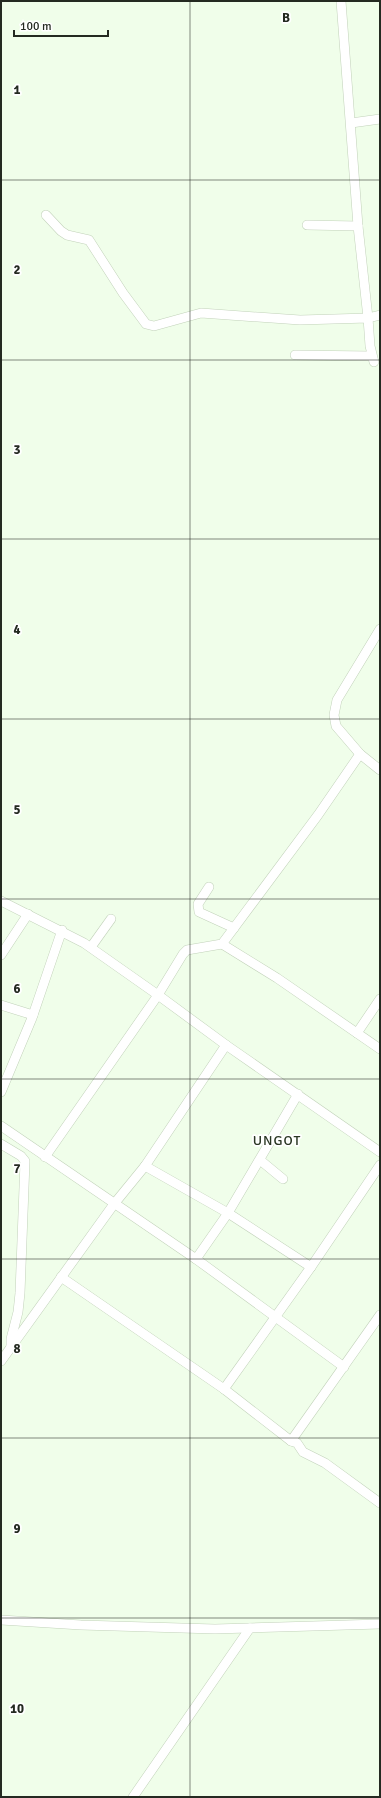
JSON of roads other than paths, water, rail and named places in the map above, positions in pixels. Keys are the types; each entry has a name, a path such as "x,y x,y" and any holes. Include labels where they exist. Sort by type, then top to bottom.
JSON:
{"street":[{"path":"296,355 373,359 358,226 341,1"},
{"path":"351,123 380,119"},
{"path":"46,216 67,235 89,240 143,322 148,325 154,326 201,313 300,320 368,318 380,315"},
{"path":"307,225 358,226"},
{"path":"380,629 337,700 334,715 336,726 360,754 380,770"},
{"path":"222,944 318,815 360,754"},
{"path":"209,887 198,904 199,912 234,928"},
{"path":"1,901 62,930 91,947 226,1045 380,1152"},
{"path":"1,955 28,914"},
{"path":"91,947 111,919"},
{"path":"1,1092 33,1015 62,930"},
{"path":"45,1157 158,995 187,950 222,944 277,978 380,1049"},
{"path":"357,1033 380,1000"},
{"path":"1,1005 33,1015"},
{"path":"1,1361 114,1204 145,1166 226,1045"},
{"path":"196,1259 228,1213 298,1094"},
{"path":"1,1126 196,1259 344,1367"},
{"path":"1,1144 21,1156 25,1161 20,1293 18,1312 11,1339 11,1347"},
{"path":"260,1160 283,1179"},
{"path":"224,1389 311,1267 380,1165"},
{"path":"145,1166 228,1213 311,1267"},
{"path":"61,1277 224,1389 291,1441 297,1443 303,1452 325,1463 380,1503"},
{"path":"291,1441 380,1314"},
{"path":"1,1620 88,1625 215,1629 380,1624"},
{"path":"133,1797 250,1628"}],"district":[{"name":"UNGOT","path":"277,1140"}]}
